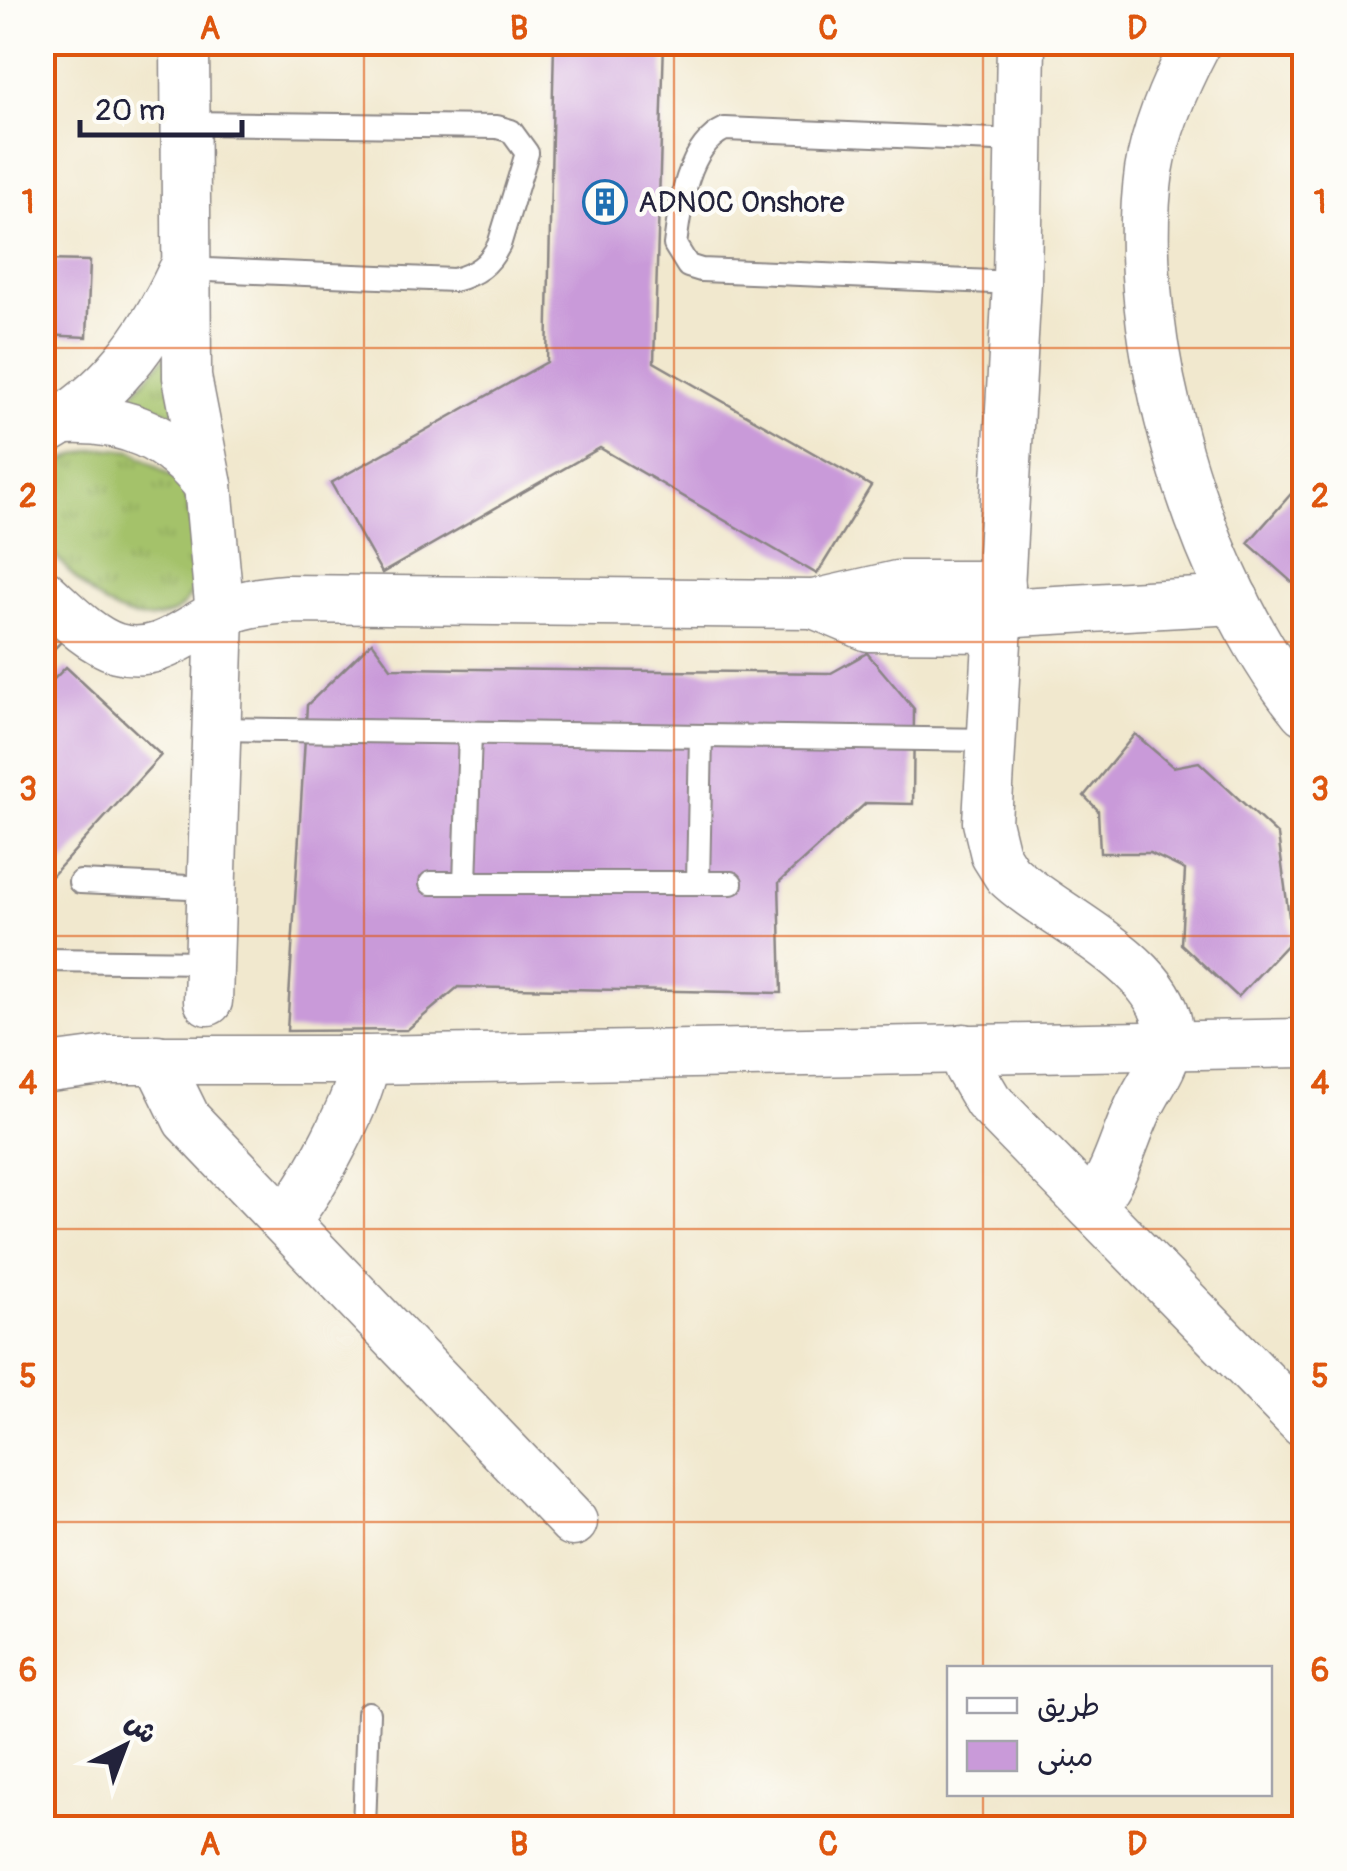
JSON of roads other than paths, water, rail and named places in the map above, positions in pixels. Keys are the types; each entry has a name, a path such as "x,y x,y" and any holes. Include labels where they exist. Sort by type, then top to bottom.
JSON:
{"street":[{"path":"185,42 183,269 187,377 208,485 220,614 209,981"},
{"path":"1021,42 1017,283 987,822 995,855 1023,890 1149,982 1165,1015 1168,1046 1116,1168 1091,1206"},
{"path":"1196,42 1175,83 1150,167 1144,229 1145,299 1183,463 1234,600 1284,686 1304,711"},
{"path":"54,426 117,379 160,318 183,269"},
{"path":"54,426 99,418 146,432 187,459 208,485"},
{"path":"42,592 115,648 142,651 171,644 220,614 254,602 286,599 814,604 897,585 1000,609 1234,600"},
{"path":"42,1069 157,1060 365,1060 1304,1043"},
{"path":"964,1048 968,1067 988,1101 1304,1424"},
{"path":"157,1060 187,1120 574,1522"},
{"path":"286,1220 306,1196 348,1115 363,1078 365,1060"}],"lane":[{"path":"183,269 454,280 469,276 492,258 500,245 527,153 511,132 496,127 184,122"},
{"path":"1017,283 701,270 688,266 675,245 696,156 710,136 725,129 1019,141"},
{"path":"216,729 992,740"},
{"path":"466,883 470,733"},
{"path":"698,882 701,736"},
{"path":"80,882 211,888"},
{"path":"430,883 731,883"},
{"path":"42,960 209,981"},
{"path":"364,1828 368,1713"}],"place":[{"name":"ADNOC Onshore","path":"605,202"}]}
